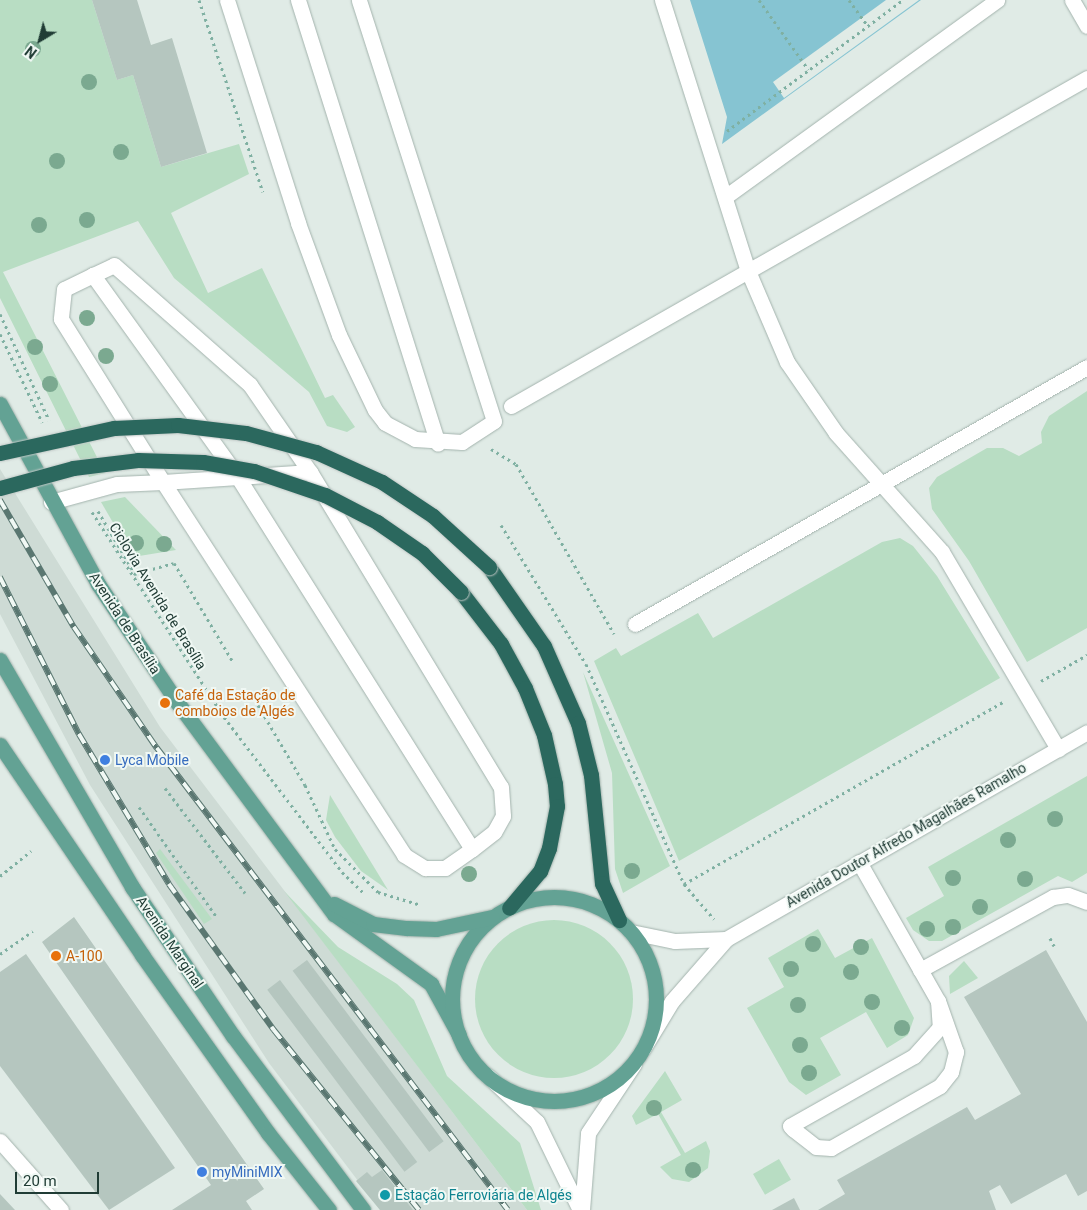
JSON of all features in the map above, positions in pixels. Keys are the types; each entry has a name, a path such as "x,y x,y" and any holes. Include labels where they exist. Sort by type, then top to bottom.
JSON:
{"highway":[{"path":"0,453 114,428 178,425 246,433 316,452 382,482 433,516 489,567 532,625 575,715 591,775 602,884 619,920"},
{"path":"0,488 74,468 138,460 203,462 254,471 325,495 377,522 422,553 461,592 501,644 525,688 544,734 556,784 557,806 550,848 540,871 509,908"}],"main road":[{"name":"Avenida de Brasília","path":"0,404 51,502 135,641 306,877 347,925 431,984 459,1035"},
{"name":"Avenida Marginal","path":"0,660 132,887 233,1036 363,1210"},
{"path":"0,745 142,955 268,1134 329,1210"},
{"name":"Avenida de Brasília","path":"306,877 332,903 359,919 422,930 495,916"},
{"name":"Avenida Doutor Alfredo Magalhães Ramalho","path":"565,898 590,903 619,920 631,932 649,960 656,993 653,1027 634,1064 606,1087 567,1100 526,1096 488,1076 459,1035 452,1002 457,970 471,940 495,916 509,908 533,899 565,898"}],"street":[{"path":"227,0 298,223 351,360 385,423 415,439 438,444 462,442 494,421 359,0"},
{"path":"298,0 438,444"},
{"path":"662,0 748,271 767,322 807,396 884,482 942,552 1025,690 1058,749"},
{"path":"725,197 997,0"},
{"path":"1072,0 1087,26"},
{"path":"511,406 1087,78"},
{"path":"114,265 250,385 310,472 501,787 503,816 494,832 445,868 425,868 404,855 163,482 61,319 64,290 114,265"},
{"path":"92,275 238,477 472,849"},
{"path":"635,624 1087,366"},
{"path":"51,502 117,484 310,472"},
{"name":"Avenida Doutor Alfredo Magalhães Ramalho","path":"643,1049 672,1001 726,939 1087,732"},
{"path":"859,862 938,1001 956,1052 951,1072 940,1086 831,1148 816,1147 790,1126 925,1048 940,1027 938,1001"},
{"path":"920,970 1053,897 1068,895 1087,902"},
{"name":"Avenida Doutor Alfredo Magalhães Ramalho","path":"631,932 675,941 726,939"},
{"name":"Avenida Doutor Alfredo Magalhães Ramalho","path":"581,1210 588,1133 634,1064"},
{"name":"Avenida Doutor Alfredo Magalhães Ramalho","path":"488,1076 537,1122 581,1210"},
{"path":"0,1141 61,1210"}],"path":[{"path":"759,0 808,69"},
{"path":"849,0 868,26"},
{"path":"724,132 903,0"},
{"path":"0,334 45,429"},
{"name":"Ciclovia Avenida de Brasília","path":"81,493 130,575 266,774 342,872 373,899"},
{"path":"501,525 586,664 684,884 726,939"},
{"path":"130,575 174,563 233,662"},
{"path":"684,884 1087,654"},
{"path":"258,705 305,785 335,849 378,892 425,905 422,930"},
{"path":"165,788 245,893"},
{"path":"139,807 216,916"},
{"path":"0,876 31,851"},
{"path":"0,954 33,931"},
{"path":"1050,938 1054,946"}],"shaded area":[{"path":"0,469 160,727 527,1210 380,1210 269,1063 90,785 0,614"}],"green space":[{"path":"0,0 92,0 117,80 133,75 161,167 239,144 249,174 171,213 208,293 262,268 325,398 333,395 355,427 347,432 327,426 309,392 174,278 138,221 3,272 105,473 89,477 0,298"},
{"path":"1087,391 1087,628 1027,662 969,561 932,509 929,488 937,477 987,448 1003,448 1019,456 1042,443 1041,432 1049,416"},
{"path":"125,497 176,550 133,557 101,502"},
{"path":"900,538 913,546 937,576 1000,678 679,861 594,661 616,648 621,656 698,613 713,638 882,542"},
{"path":"583,672 670,866 623,893 615,869 612,773"},
{"path":"1087,776 1087,873 1072,882 1058,876 942,941 929,941 913,930 906,918 944,896 928,867"},
{"path":"330,795 388,890 361,871 335,837 326,820"},
{"path":"160,849 212,919 204,924 156,853"},
{"path":"284,891 338,947 397,984 414,1000 447,1076 520,1143 541,1210 527,1210"},
{"path":"554,920 584,926 610,943 627,969 633,999 627,1029 610,1055 584,1072 554,1078 524,1072 498,1055 481,1029 475,999 481,969 498,943 524,926"},
{"path":"818,929 835,958 872,938 914,1018 908,1035 887,1048 866,1012 820,1038 841,1075 806,1095 789,1082 747,1008 784,987 768,958"},
{"path":"964,961 978,978 950,994 949,976"},
{"path":"665,1071 682,1100 661,1112 685,1153 706,1141 710,1151 708,1168 689,1182 672,1179 660,1167 681,1155 658,1114 636,1125 632,1116"},
{"path":"779,1159 791,1180 765,1195 753,1174"}],"water":[{"path":"690,0 921,0 722,144 727,117"}],"pier":[{"path":"886,0 919,0 784,98 773,82"}],"building":[{"path":"92,0 137,0 151,45 172,38 207,153 161,167 133,75 117,80"},
{"path":"74,917 264,1189 246,1201 252,1210 172,1210 211,1185 42,942"},
{"path":"1046,950 1087,1022 1087,1191 1078,1196 1066,1174 1011,1204 1000,1185 989,1191 996,1210 818,1210 845,1194 837,1180 967,1107 975,1120 1021,1094 964,997"},
{"path":"26,954 175,1168 109,1210 0,1066 0,972"},
{"path":"307,960 444,1141 429,1152 293,971"},
{"path":"280,980 417,1162 404,1172 267,990"},
{"name":"Estação Ferroviária de Algés","path":"382,1170 413,1210 380,1210 356,1181 367,1172 372,1177"},
{"path":"0,1194 15,1210 0,1210"},
{"path":"794,1198 800,1210 772,1210"}],"railway":[{"path":"0,500 74,627 157,748 508,1210"},
{"path":"0,577 79,734 169,884 274,1030 419,1210"}],"place":[{"name":"Café da Estação de comboios de Algés","path":"165,703"},
{"name":"Lyca Mobile","path":"105,760"},
{"name":"A-100","path":"56,956"},
{"name":"myMiniMIX","path":"202,1172"},
{"name":"Estação Ferroviária de Algés","path":"385,1195"}]}
